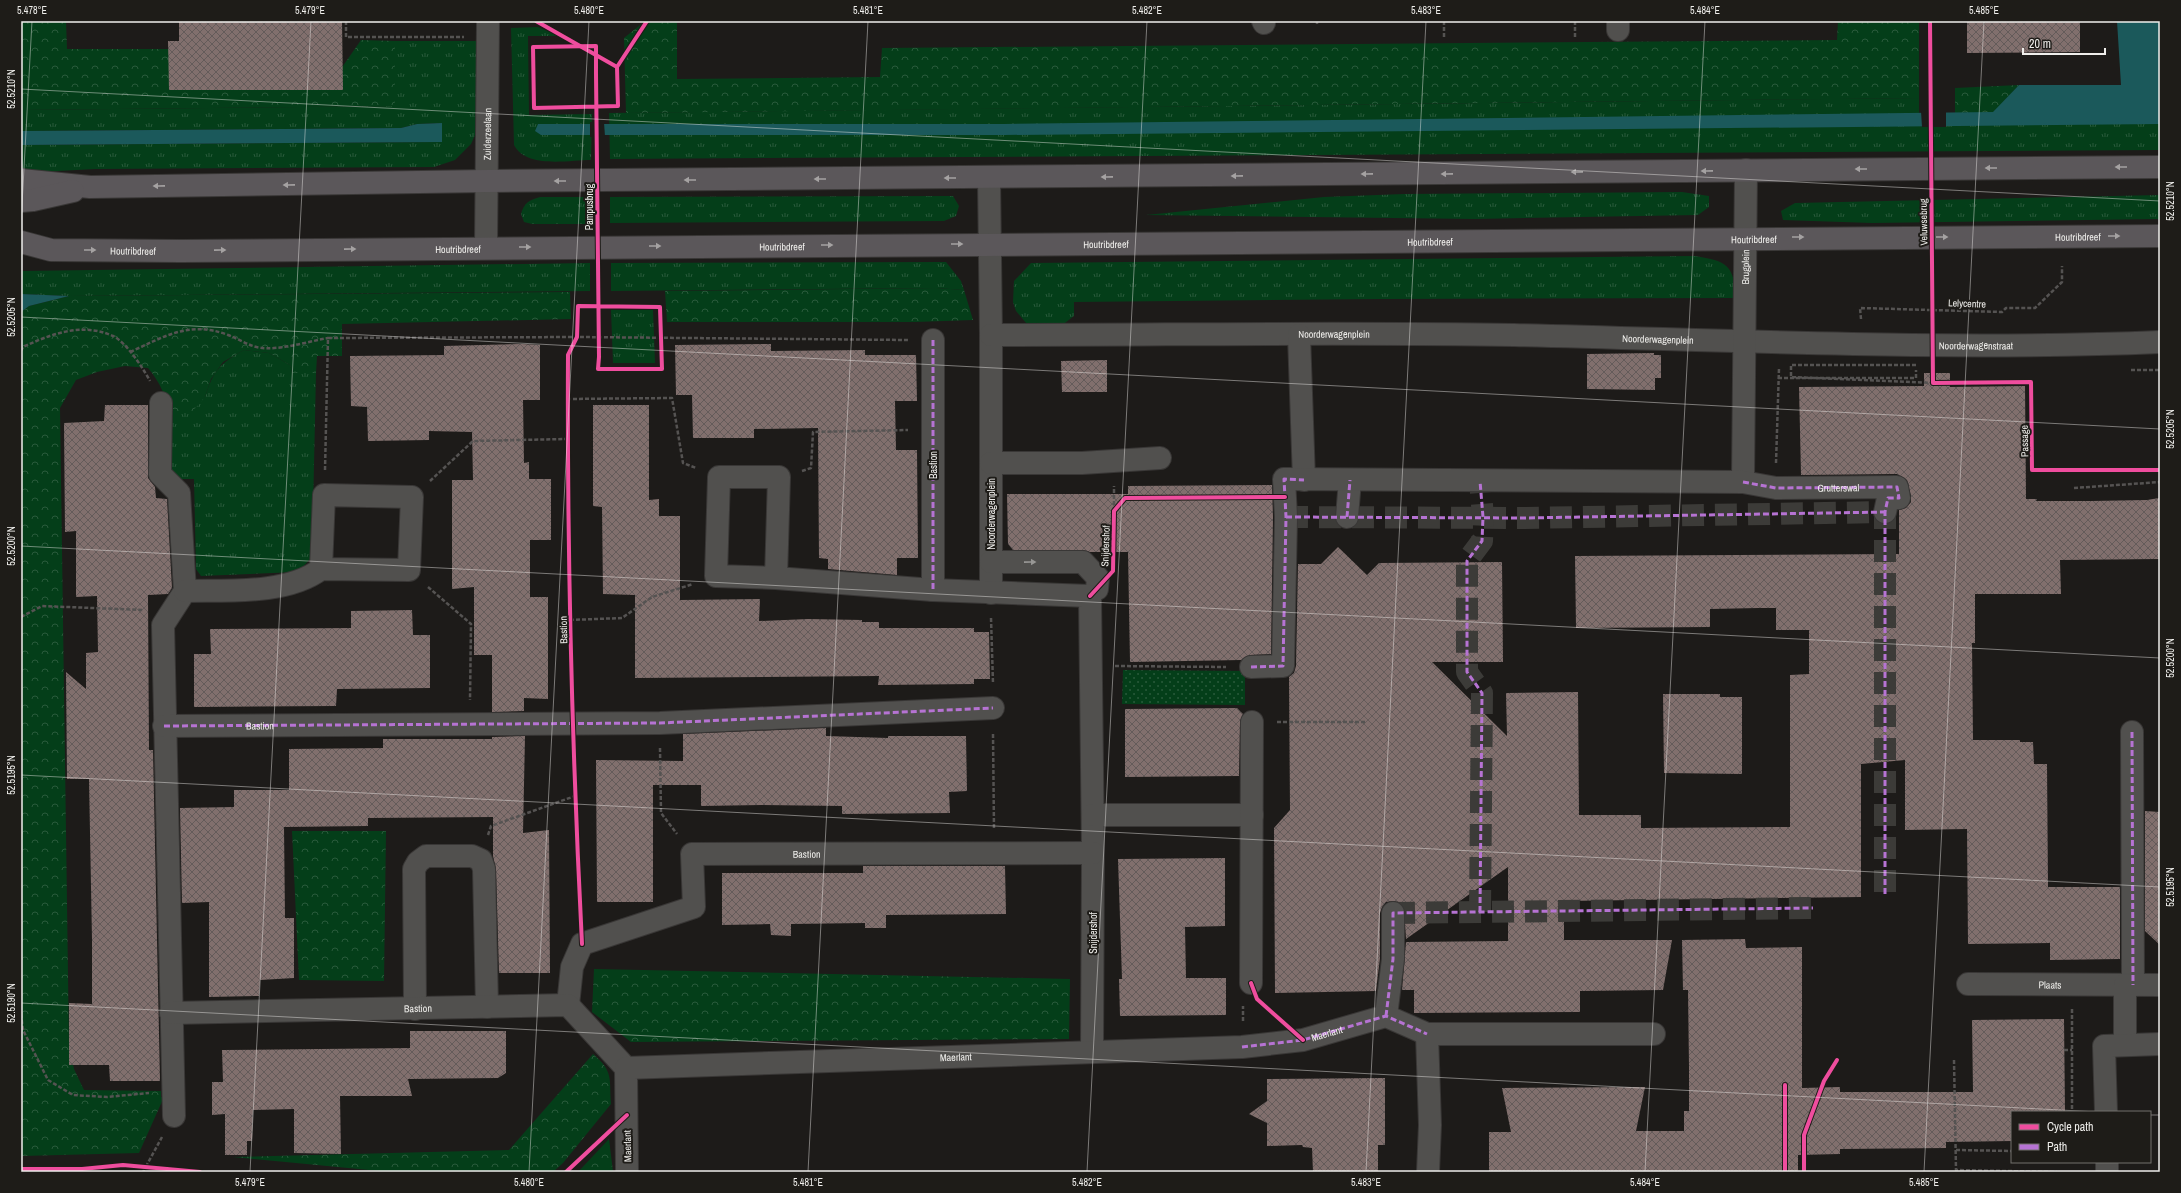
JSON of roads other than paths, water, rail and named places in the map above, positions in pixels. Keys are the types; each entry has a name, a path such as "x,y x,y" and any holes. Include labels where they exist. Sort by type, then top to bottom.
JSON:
{"main road":[{"path":"21,180 90,187 487,181 989,178 2160,167"},
{"path":"21,201 33,200 90,187"},
{"name":"Houtribdreef","path":"21,258 51,250 2160,236"},
{"name":"Houtribdreef","path":"21,242 51,250"}],"street":[{"name":"Zuiderzeelaan","path":"486,247 488,29"},
{"name":"Brugplein","path":"1744,340 1746,170"},
{"name":"Noorderwagenplein","path":"989,178 991,243 991,593"},
{"name":"Noorderwagenplein","path":"991,335 1509,335 1744,340"},
{"path":"1299,335 1304,480"},
{"name":"Bastion","path":"933,340 933,590"},
{"name":"Noorderwagenstraat","path":"1744,340 1864,346 2072,346 2160,342"},
{"path":"1251,667 1283,666 1286,517 1284,479 1743,482 1744,340"},
{"path":"161,403 160,474 179,493 185,591 163,625 164,726 174,1116"},
{"path":"991,463 1082,463 1160,458"},
{"path":"776,578 779,477 719,477 716,576 776,578 991,593 1094,593"},
{"path":"1347,517 1350,480"},
{"name":"Grutterswal","path":"1743,482 1776,488 1898,487 1899,498 1888,498 1885,512"},
{"path":"185,591 268,588 312,576 321,569 409,570 412,497 324,495 321,569"},
{"name":"Snijdershof","path":"991,562 1083,562 1098,578 1094,593 1091,666 1093,815 1092,1052"},
{"name":"Bastion","path":"164,726 660,723 993,708"},
{"path":"1251,983 1252,722"},
{"path":"2125,1045 2129,985 2132,732"},
{"path":"1093,815 1252,815"},
{"name":"Bastion","path":"171,1013 568,1005 572,967 582,944 694,907 692,854 1093,853"},
{"path":"415,1009 414,869 418,862 426,856 472,856 481,860 484,869 487,1007"},
{"path":"1393,913 1393,959 1386,1016 1427,1034 1654,1034"},
{"name":"Plaats","path":"1968,984 2160,985"},
{"path":"568,1005 626,1068"},
{"name":"Maerlant","path":"627,1172 626,1068 1242,1047 1303,1040 1386,1016"},
{"path":"1427,1034 1430,1125 1428,1172"},
{"path":"2106,1111 2104,1046 2160,1044"}],"water":[{"path":"2117,21 2160,21 2160,124 1004,135 541,135 535,131 538,124 1003,124 1993,112 2019,85 2121,85"},
{"path":"442,123 442,142 21,145 21,131 401,128 417,124"},
{"path":"21,294 69,296 29,306 21,312"}],"tunnel":[{"path":"1480,481 1483,517 1482,541 1467,561 1467,672 1482,693 1480,912"},
{"path":"1286,517 1524,518 1885,512 1885,897"},
{"path":"1393,913 1813,908"}]}
